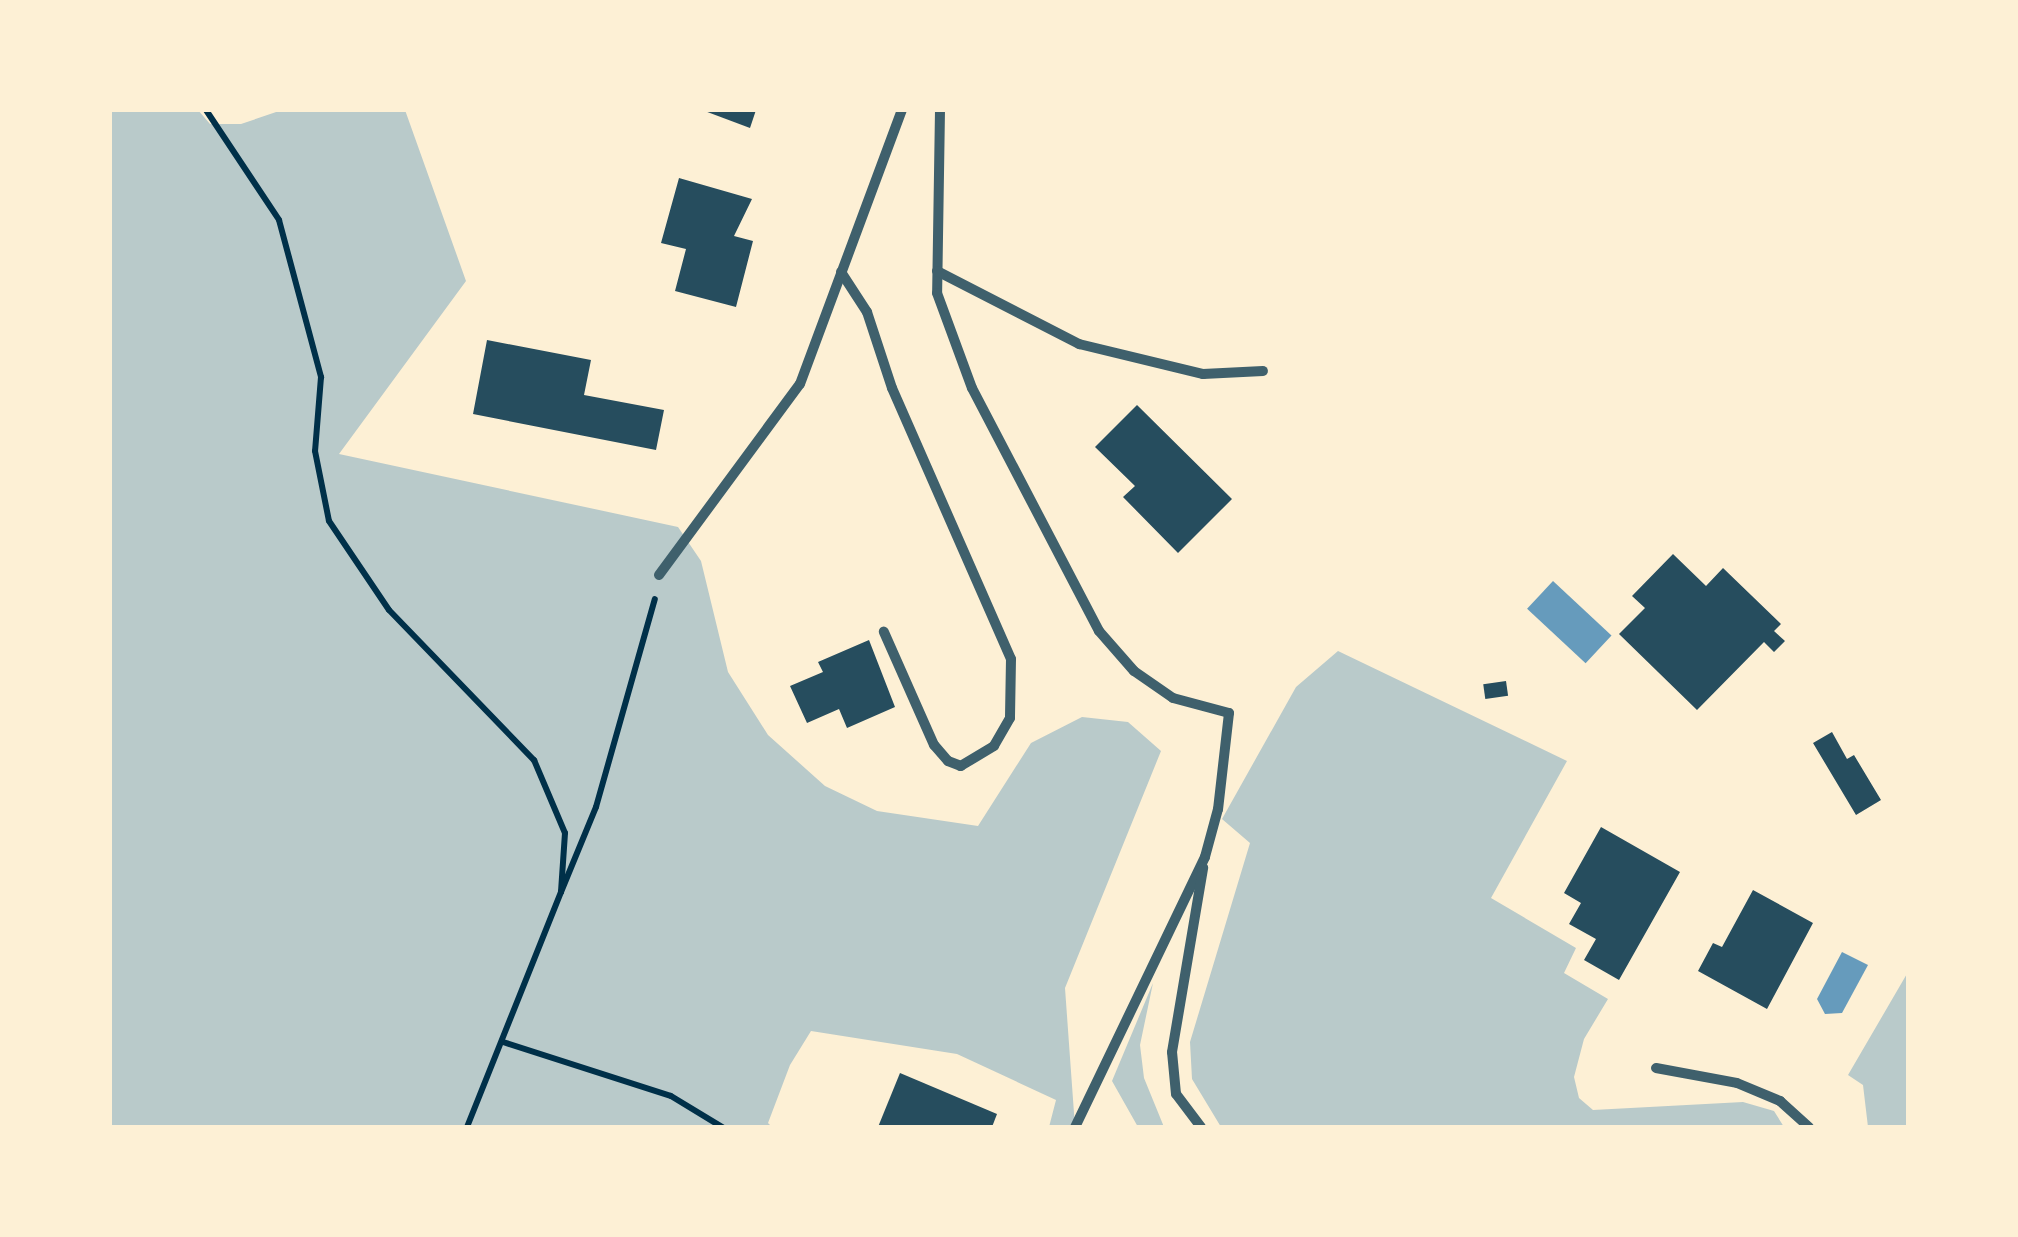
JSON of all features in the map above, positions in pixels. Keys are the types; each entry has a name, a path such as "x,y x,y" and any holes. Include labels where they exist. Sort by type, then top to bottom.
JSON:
{"street":[{"path":"659,575 800,384 902,110"},
{"path":"940,110 938,293 972,388 1099,631 1134,671 1174,698 1229,713 1218,809 1205,857 1172,1052 1176,1094 1201,1127"},
{"path":"936,271 1079,344 1203,374 1263,371"},
{"path":"841,272 866,312 892,388 1011,659 1010,718 994,746 961,766 948,761 934,745 884,632"},
{"path":"1076,1127 1205,857"},
{"path":"1656,1068 1737,1083 1780,1101 1809,1127"}],"path":[{"path":"206,110 279,220 322,377 315,451 329,521 389,610 534,760 565,834 561,892"},
{"path":"467,1127 561,892 634,688 659,575"},
{"path":"503,1042 671,1096 722,1127"}],"shaded area":[{"path":"110,110 198,110 210,124 241,124 282,110 405,110 466,281 339,454 678,527 701,561 728,672 768,735 825,786 877,811 978,826 1031,743 1082,717 1128,722 1161,751 1065,988 1075,1127 1049,1127 1056,1100 957,1054 811,1031 790,1065 768,1123 772,1127 110,1127"},
{"path":"1338,651 1567,761 1491,898 1576,948 1564,973 1608,999 1584,1039 1574,1077 1579,1098 1593,1110 1743,1102 1774,1111 1784,1127 1221,1127 1192,1079 1190,1042 1250,843 1222,819 1296,687"},
{"path":"1908,972 1908,1127 1868,1127 1863,1085 1848,1075"},
{"path":"1153,983 1140,1045 1144,1078 1164,1127 1138,1127 1112,1081"}],"water":[{"path":"1553,581 1612,636 1586,663 1527,609"},
{"path":"1842,952 1868,965 1842,1013 1825,1014 1817,999"}],"building":[{"path":"702,110 756,110 750,128"},
{"path":"679,178 752,199 734,236 753,241 736,307 675,291 686,249 661,243"},
{"path":"487,340 591,360 584,395 664,410 656,450 473,414"},
{"path":"1137,405 1232,499 1178,553 1123,497 1135,486 1095,447"},
{"path":"1673,554 1706,586 1723,568 1781,624 1774,631 1785,641 1774,652 1764,642 1697,710 1619,634 1645,608 1632,596"},
{"path":"869,640 895,707 847,728 839,709 807,723 790,686 823,672 818,662"},
{"path":"1506,681 1508,696 1485,699 1483,684"},
{"path":"1832,732 1847,759 1854,755 1881,800 1856,815 1813,743"},
{"path":"1601,827 1680,872 1619,980 1584,960 1596,939 1569,924 1581,903 1564,893"},
{"path":"1753,890 1813,923 1767,1009 1698,971 1713,943 1722,947"},
{"path":"900,1073 997,1114 992,1127 878,1127"}]}
